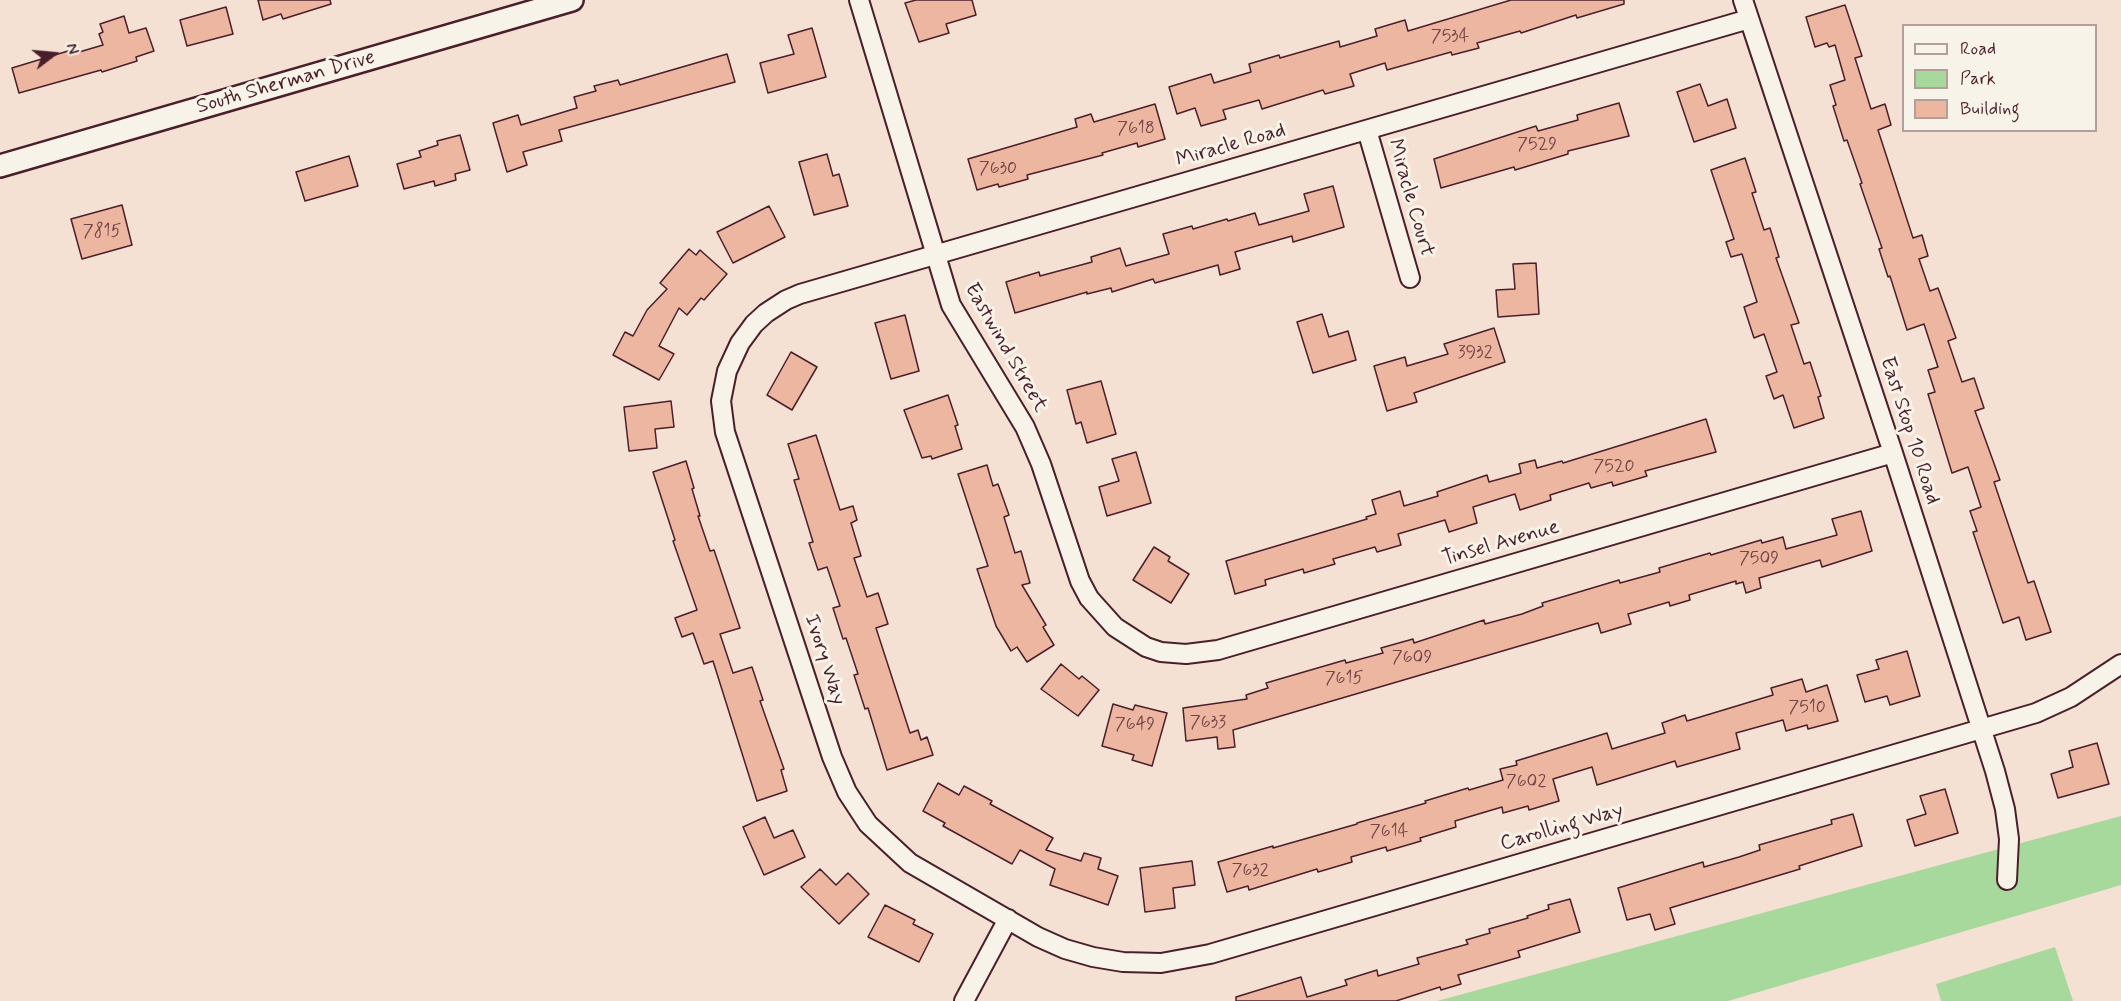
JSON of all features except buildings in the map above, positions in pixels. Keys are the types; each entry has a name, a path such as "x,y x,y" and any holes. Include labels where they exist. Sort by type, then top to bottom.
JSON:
{"street":[{"name":"South Sherman Drive","path":"0,166 572,0"},
{"name":"Eastwind Street","path":"859,0 951,305 1025,427 1041,464 1080,581 1095,606 1123,633"},
{"name":"East Stop 10 Road","path":"1743,0 1982,729 2005,809 2009,839 2007,880"},
{"name":"Miracle Road","path":"741,343 754,324 766,313 800,294 1749,19"},
{"name":"Miracle Court","path":"1368,130 1410,278"},
{"name":"Ivory Way","path":"741,343 735,352 724,381 722,401 725,432 839,775 868,824 895,851 917,868 1008,919"},
{"name":"Tinsel Avenue","path":"1123,633 1138,643 1161,652 1186,654 1211,652 1893,453"},
{"name":"Carolling Way","path":"1008,919 1047,941 1093,957 1123,962 1152,963 1190,959 1982,729 2050,707 2078,693 2121,664"},
{"path":"964,1001 1008,919"}],"green space":[{"path":"2121,816 2121,885 1728,1001 1437,1001"},
{"path":"2055,947 2073,1001 1941,1001 1936,984"}]}
